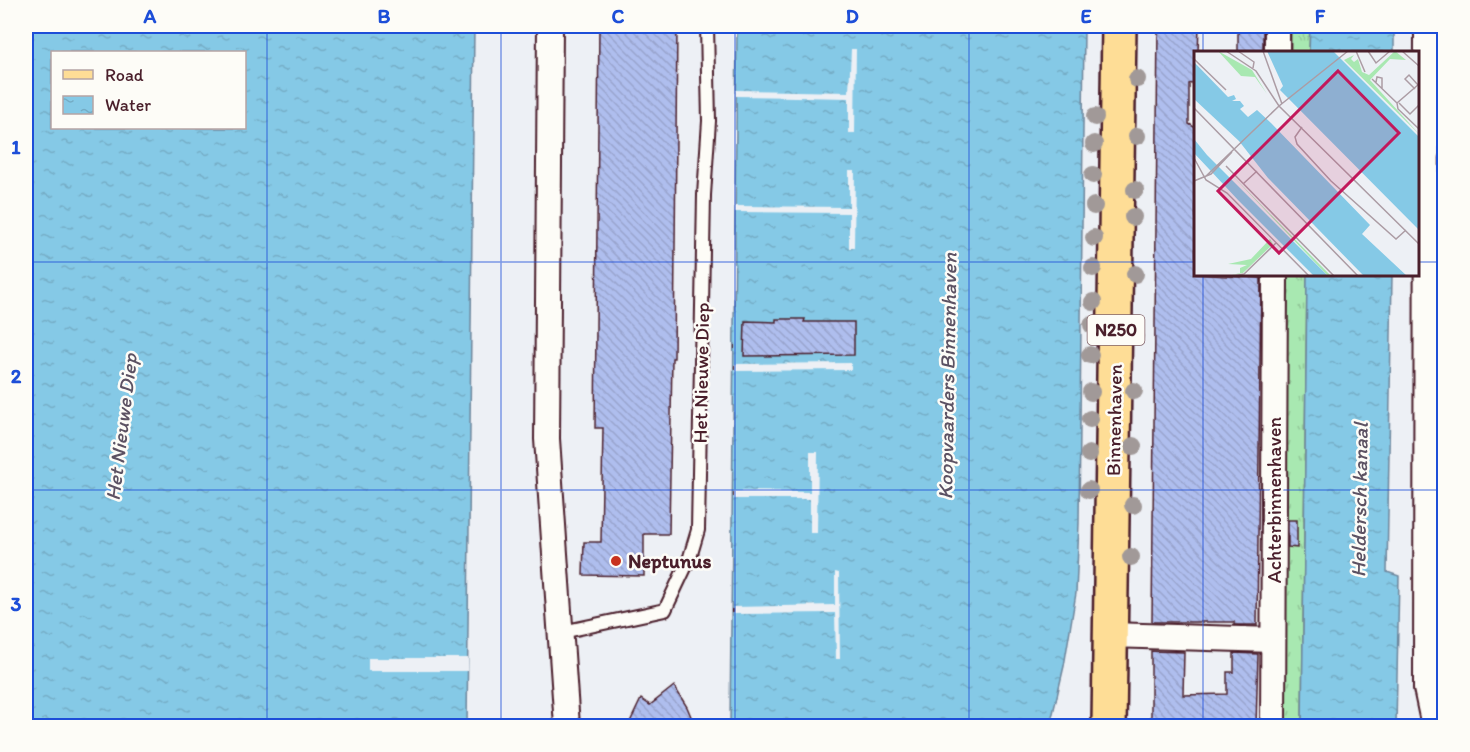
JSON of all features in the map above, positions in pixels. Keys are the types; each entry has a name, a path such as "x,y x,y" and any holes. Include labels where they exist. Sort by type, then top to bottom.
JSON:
{"main road":[{"name":"Binnenhaven","path":"1109,726 1119,26"}],"street":[{"path":"550,26 547,439 567,726"},
{"path":"1277,26 1277,51"},
{"path":"1427,26 1436,80 1426,688 1434,726"},
{"name":"Achterbinnenhaven","path":"1273,726 1275,276"},
{"path":"1110,635 1273,640"}],"lane":[{"name":"Het Nieuwe Diep","path":"562,632 665,610 690,557 698,530 704,195 709,121 707,26"}],"green space":[{"path":"1291,26 1310,26 1309,51 1291,51"},
{"path":"1288,276 1307,276 1302,726 1283,726"}],"water":[{"path":"26,26 474,26 467,726 26,726"},
{"name":"Koopvaarders Binnenhaven","path":"737,26 1084,26 1079,523 1076,593 1064,666 1050,726 730,726"},
{"path":"1310,26 1394,26 1394,51 1309,51"},
{"name":"Heldersch kanaal","path":"1307,276 1392,276 1387,572 1399,576 1396,726 1302,726"}],"pier":[{"path":"851,49 856,49 855,133 849,133 849,98 736,96 736,90 849,92"},
{"path":"849,171 855,171 854,248 849,248 849,213 735,212 735,206 849,207"},
{"path":"851,363 851,370 736,371 735,364"},
{"path":"810,452 818,452 817,533 810,533 810,499 734,499 734,491 810,492"},
{"path":"835,572 839,573 840,659 836,659 835,613 733,614 733,607 835,605"},
{"path":"368,658 468,658 468,671 368,671"}],"building":[{"path":"599,26 677,26 674,358 672,358 669,534 644,534 644,576 583,575 584,542 601,542 603,428 595,428"},
{"path":"1158,26 1199,26 1198,51 1194,51 1194,83 1189,84 1189,124 1194,127 1194,276 1261,278 1257,625 1234,625 1234,622 1152,622"},
{"path":"1238,26 1263,26 1263,51 1238,51"},
{"path":"776,319 805,319 804,322 854,322 854,355 744,356 745,321 776,322"},
{"path":"1288,520 1297,520 1297,548 1288,547"},
{"path":"1151,651 1184,652 1183,695 1227,694 1227,672 1234,672 1234,653 1258,654 1256,726 1151,726"},
{"path":"674,686 695,726 625,726 630,722 641,699 650,705"}],"place":[{"name":"Neptunus","path":"616,561"}]}
